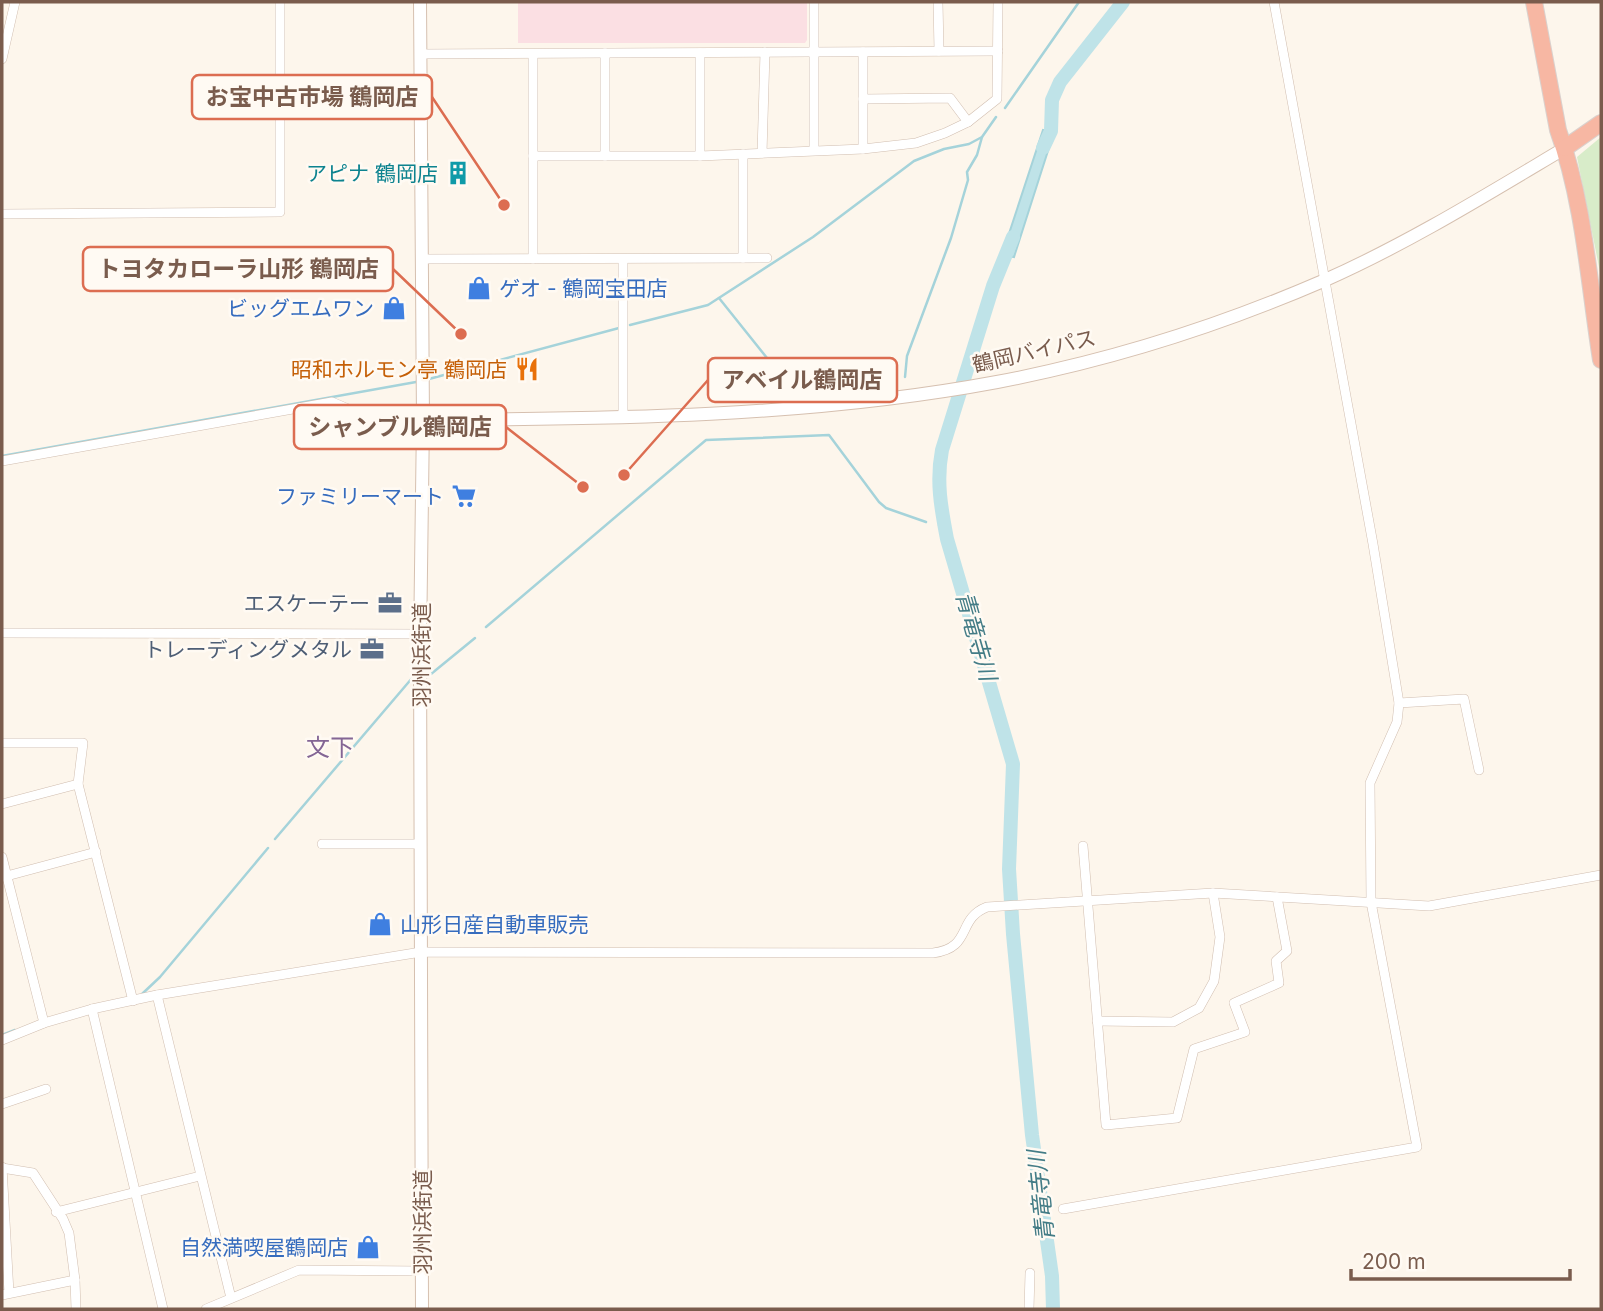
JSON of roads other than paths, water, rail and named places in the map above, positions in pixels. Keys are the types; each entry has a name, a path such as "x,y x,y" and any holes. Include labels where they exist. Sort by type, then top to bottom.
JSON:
{"highway":[{"path":"1534,2 1558,130 1565,148 1580,219 1601,360"},
{"path":"1545,2 1567,123 1565,148"},
{"name":"鶴岡バイパス","path":"1565,148 1601,123"},
{"path":"1580,219 1601,290"}],"main road":[{"name":"羽州浜街道","path":"420,2 423,420 422,1309"},
{"name":"鶴岡バイパス","path":"423,420 623,418 775,409 942,391 1083,363 1226,318 1324,280 1465,209 1565,148"}],"street":[{"path":"2,59 15,2"},
{"path":"2,214 281,212 280,2"},
{"path":"814,2 814,149"},
{"path":"938,2 939,51"},
{"path":"533,156 701,156 915,144 968,122 997,99 998,2"},
{"path":"1063,1209 1417,1147 1371,902 1370,783 1397,723 1399,703 1373,544 1274,2"},
{"path":"420,54 998,51"},
{"path":"762,153 765,52"},
{"path":"863,52 863,149"},
{"path":"605,53 605,156"},
{"path":"700,53 701,156"},
{"path":"533,54 533,259"},
{"path":"863,99 950,98 968,122"},
{"path":"743,154 743,258"},
{"path":"623,258 623,418"},
{"path":"421,259 767,258"},
{"path":"2,461 332,402 360,414 410,414 423,420"},
{"path":"2,633 421,634"},
{"path":"1399,703 1464,699 1479,769"},
{"path":"2,743 83,743 78,784 133,998"},
{"path":"2,804 78,784"},
{"path":"322,844 421,844"},
{"path":"1083,846 1106,1125 1177,1118 1194,1049 1245,1032 1234,1003 1279,983 1276,961 1287,951 1277,897"},
{"path":"4,876 96,852"},
{"path":"2,857 4,876 44,1020"},
{"path":"2,1040 44,1020 133,998 421,952 933,953 945,951 957,944 967,923 978,911 1005,906 1213,893 1429,906 1601,875"},
{"path":"1097,1021 1174,1022 1199,1009 1214,981 1220,937 1213,893"},
{"path":"157,996 231,1298"},
{"path":"92,1009 163,1309"},
{"path":"2,1104 46,1089"},
{"path":"75,1280 5,1294 2,1168 33,1173 69,1233 75,1280 76,1309"},
{"path":"57,1212 200,1177"},
{"path":"206,1309 299,1270 422,1271"},
{"path":"1029,1309 1031,1273"}],"water":[{"path":"1043,130 1054,132 1014,257 1002,255"}],"waterway":[{"path":"1005,108 1079,2"},
{"name":"青竜寺川","path":"1043,148 1051,131 1052,100 1060,82 1123,2"},
{"path":"905,377 907,356 951,238 968,180 967,172 977,155 982,137 996,117"},
{"path":"630,325 708,305 813,237 914,161 944,149 969,144 982,137"},
{"name":"青竜寺川","path":"1013,237 993,286 942,450 939,484 947,539 1013,764 1009,869 1013,934 1032,1135 1052,1276 1053,1309"},
{"path":"719,298 795,393"},
{"path":"429,379 619,328"},
{"path":"2,456 416,382"},
{"path":"486,627 706,440 829,435 879,502 886,508 926,522"},
{"name":"青竜寺川","path":"939,525 945,527"},
{"path":"431,674 475,638"},
{"path":"275,839 413,677"},
{"path":"142,994 160,977 268,848"},
{"path":"2,1035 15,1030"}],"place":[{"name":"アピナ 鶴岡店","path":"458,173"},
{"name":"お宝中古市場 鶴岡店","path":"504,205"},
{"name":"ゲオ - 鶴岡宝田店","path":"479,288"},
{"name":"ビッグエムワン","path":"394,308"},
{"name":"トヨタカローラ山形 鶴岡店","path":"461,334"},
{"name":"昭和ホルモン亭 鶴岡店","path":"527,369"},
{"name":"アベイル鶴岡店","path":"624,475"},
{"name":"シャンブル鶴岡店","path":"583,487"},
{"name":"ファミリーマート","path":"464,496"},
{"name":"エスケーテー","path":"390,603"},
{"name":"トレーディングメタル","path":"372,649"},
{"name":"山形日産自動車販売","path":"380,924"},
{"name":"自然満喫屋鶴岡店","path":"368,1247"}],"district":[{"name":"文下","path":"330,747"}]}
